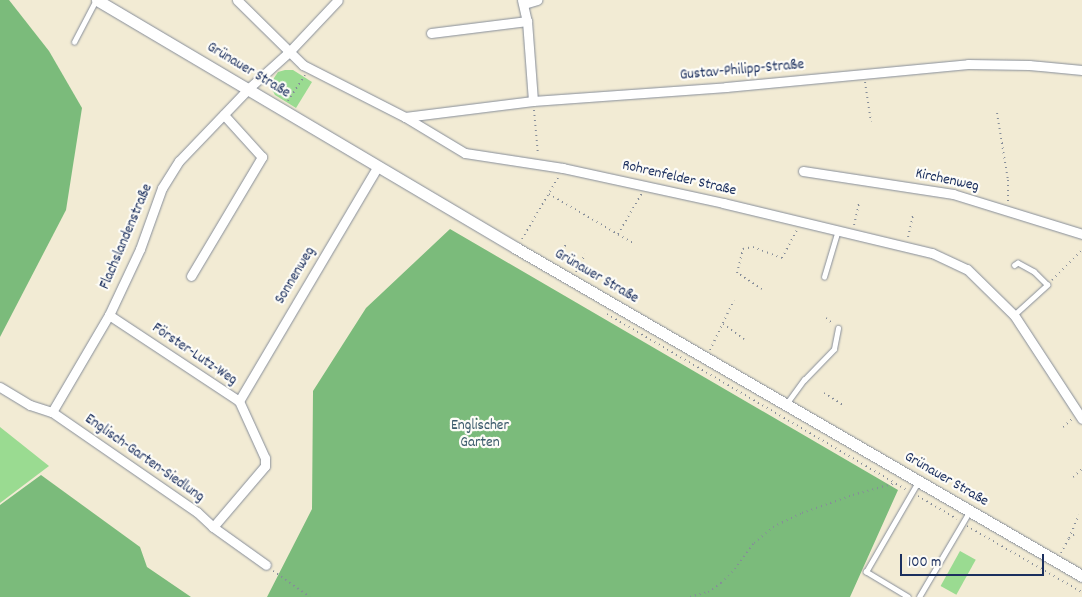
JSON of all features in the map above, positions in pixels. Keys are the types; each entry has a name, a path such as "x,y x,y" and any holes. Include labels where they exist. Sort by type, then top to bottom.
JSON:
{"street":[{"name":"Grünauer Straße","path":"97,0 249,88 516,248 1082,576"},
{"name":"Rohrenfelder Straße","path":"237,0 289,52 309,69 405,117 464,153 564,168 802,221 932,253 967,270 1014,315 1080,417"},
{"name":"Flachslandenstraße","path":"52,412 109,315 140,249 162,188 179,160 249,88 289,52 338,0"},
{"path":"533,101 527,22 523,2 537,0"},
{"path":"431,33 527,22"},
{"name":"Gustav-Philipp-Straße","path":"405,117 533,101 989,64 1082,70"},
{"path":"191,276 262,157 224,115"},
{"name":"Sonnenweg","path":"238,401 378,166"},
{"name":"Kirchenweg","path":"803,171 953,194 1082,234"},
{"name":"Förster-Lutz-Weg","path":"109,315 238,401 265,458 265,466 213,527"},
{"name":"Englisch-Garten-Siedlung","path":"0,387 30,405 52,412 197,512 213,527 266,565"}],"lane":[{"path":"74,42 97,0"},
{"path":"824,277 838,230"},
{"path":"1014,315 1047,285 1034,272 1018,263 1015,265"},
{"path":"786,404 804,380 834,348 838,328"},
{"path":"908,597 866,572 919,481"},
{"path":"919,597 970,510"}],"path":[{"path":"282,109 309,69"},
{"path":"864,74 872,122"},
{"path":"533,101 538,164"},
{"path":"997,113 1008,180 1008,211"},
{"path":"516,248 564,168"},
{"path":"618,234 647,186"},
{"path":"549,194 633,243"},
{"path":"853,233 859,203"},
{"path":"906,246 913,215"},
{"path":"762,289 737,272 743,249 753,247 782,258 802,221"},
{"path":"552,269 566,244"},
{"path":"1047,285 1082,250"},
{"path":"571,280 585,254"},
{"path":"705,358 734,300"},
{"path":"604,312 1082,592"},
{"path":"722,324 744,339"},
{"path":"824,393 843,405"},
{"path":"1063,427 1080,417"},
{"path":"1073,477 1082,469"},
{"path":"690,597 708,592 721,583 735,569 754,543 774,527 802,513 853,494 896,483"},
{"path":"1056,561 1069,538 1078,515"},
{"path":"1069,538 1076,533"},
{"path":"266,565 310,597"}],"green space":[{"path":"0,0 9,0 49,51 82,108 66,210 0,337"},
{"path":"293,70 312,82 296,108 275,95 271,88 272,81 278,72"},
{"name":"Englischer Garten","path":"450,229 898,490 850,597 267,597 312,509 313,391 366,308"},
{"path":"0,427 49,466 0,503"},
{"path":"41,475 140,547 147,567 191,597 0,597 0,505"},
{"path":"960,551 976,560 956,595 941,586"}]}
